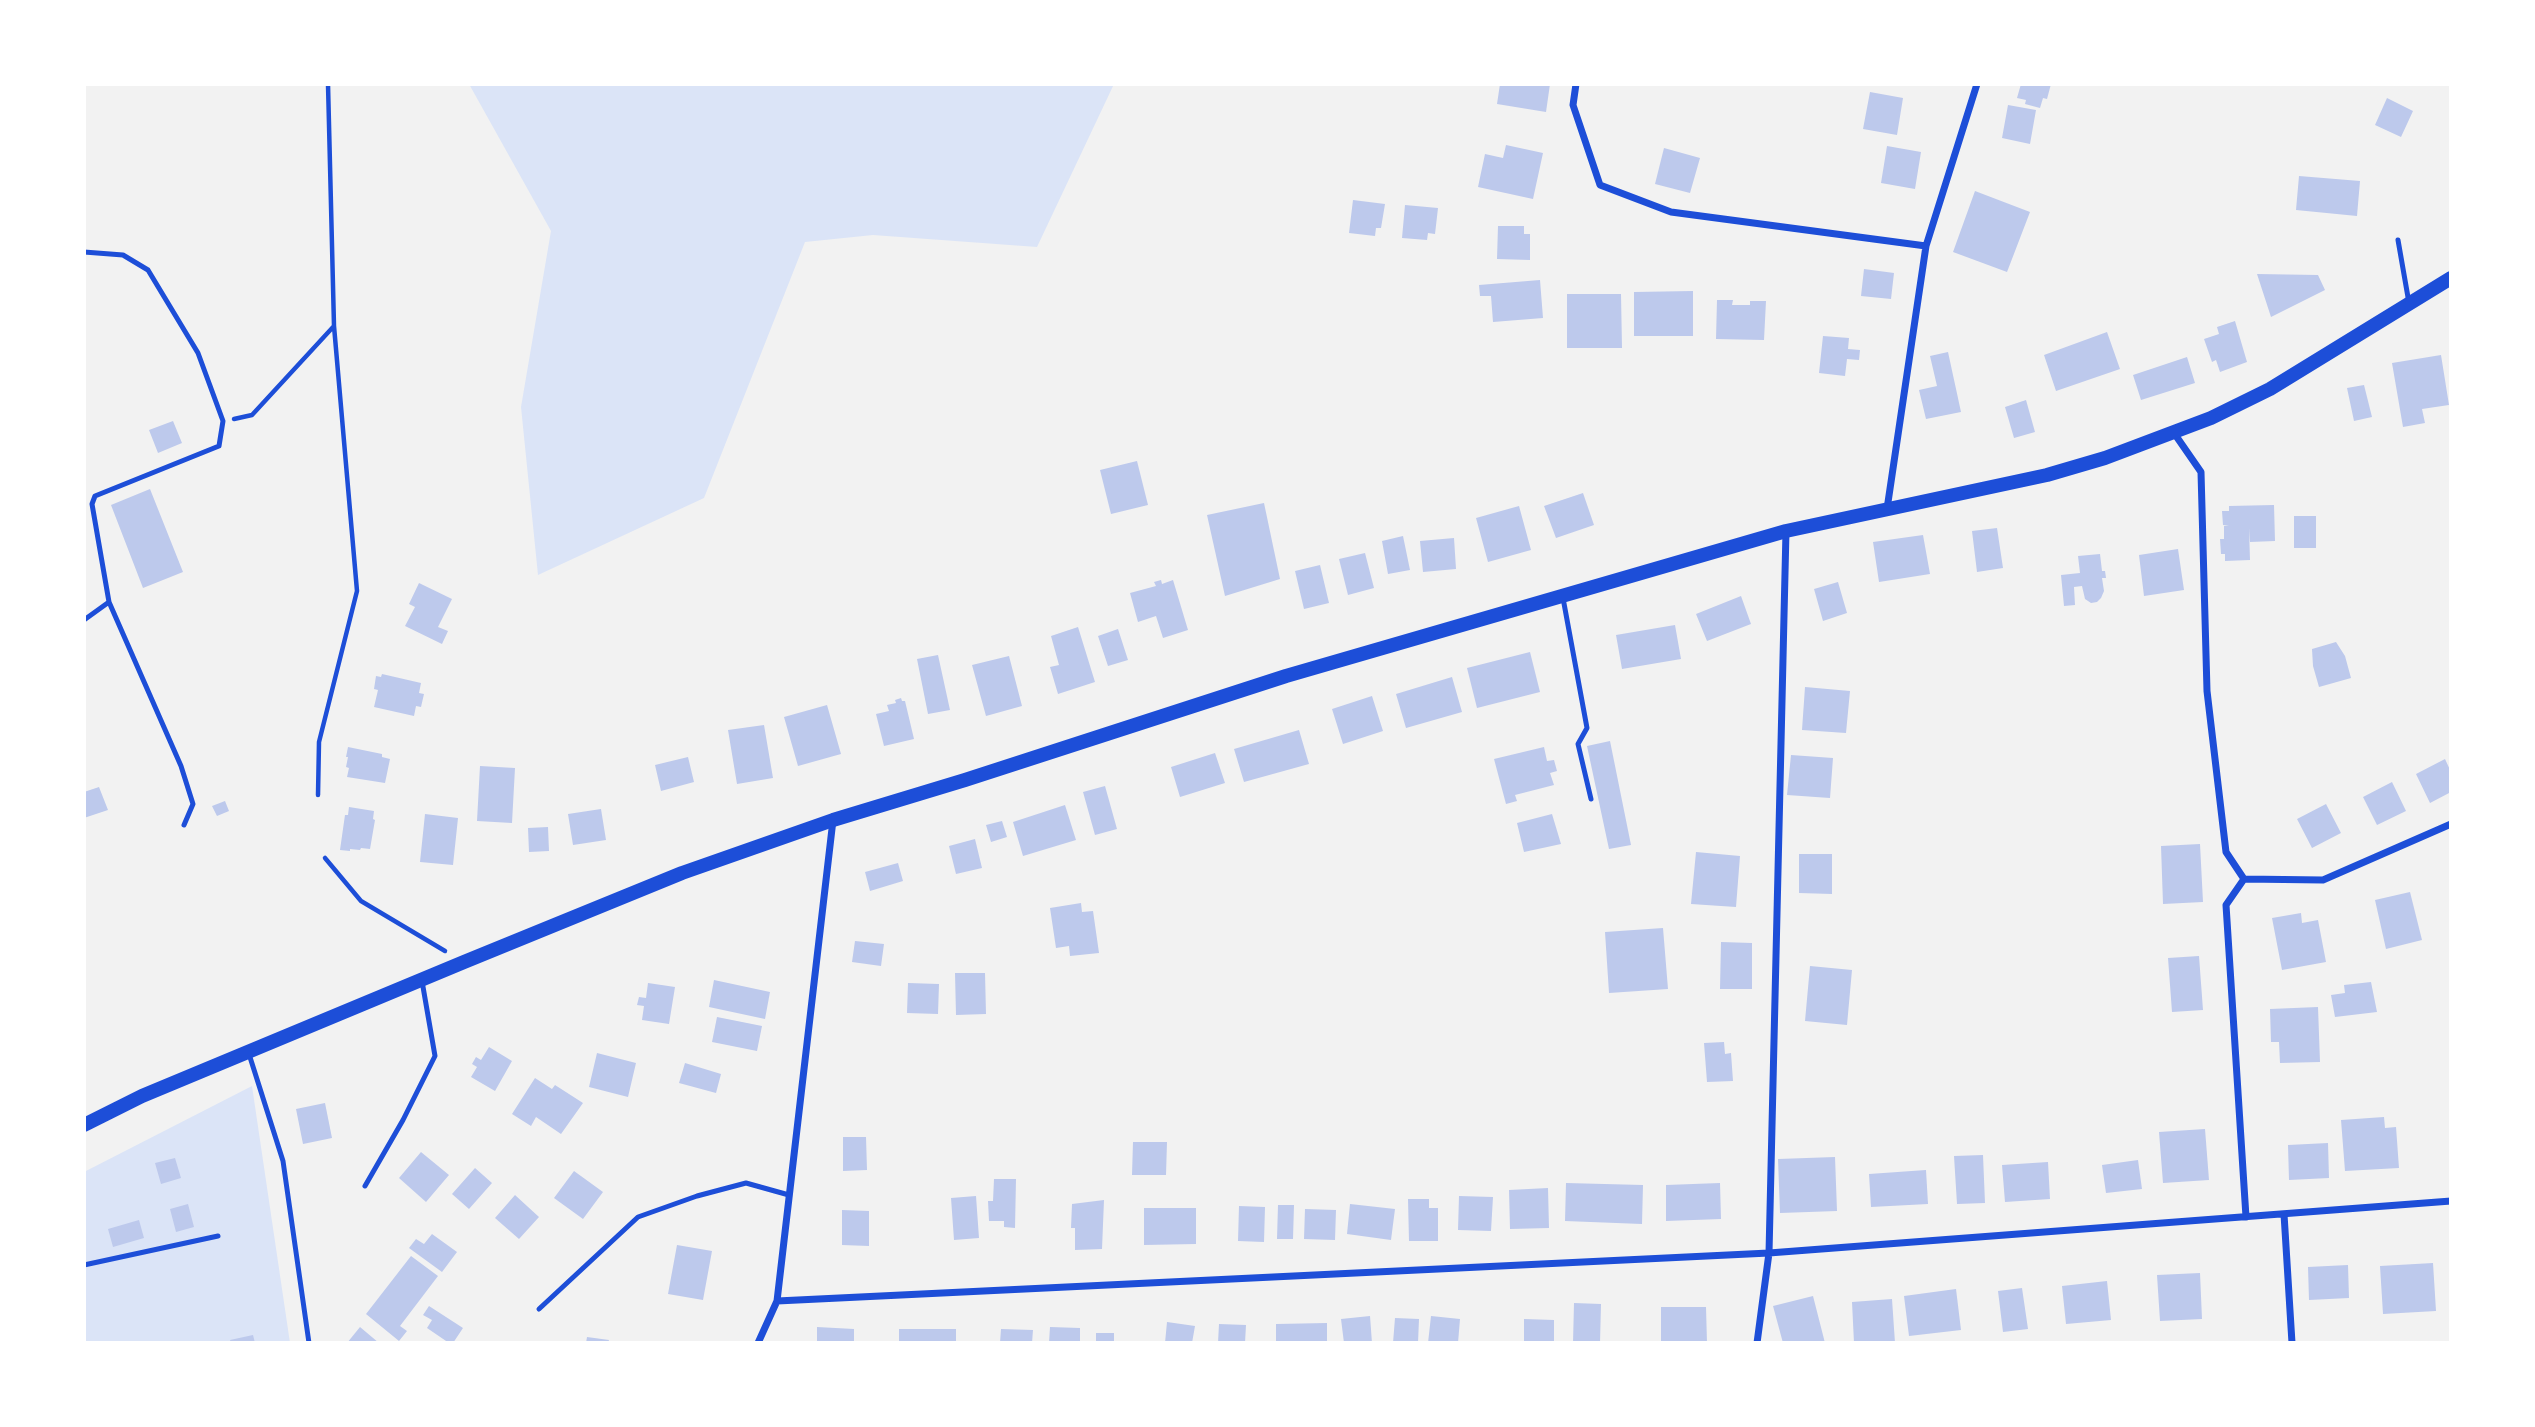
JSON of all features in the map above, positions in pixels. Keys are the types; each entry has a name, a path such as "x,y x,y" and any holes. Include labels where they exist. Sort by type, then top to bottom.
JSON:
{"main road":[{"path":"84,1125 142,1096 248,1051 682,873 833,820 1286,676 1786,531 2047,475 2105,458 2174,433 2270,389 2451,278"}],"street":[{"path":"1576,84 1573,105 1600,185 1671,212 1926,246"},
{"path":"1886,510 1926,246 1977,84"},
{"path":"2174,433 2201,472 2207,691 2225,852 2244,879"},
{"path":"1757,1343 1769,1253 1786,531"},
{"path":"758,1343 777,1301 833,820"},
{"path":"2244,879 2323,880 2451,824"},
{"path":"2244,879 2225,905 2246,1217"},
{"path":"777,1301 1769,1253 2451,1201"},
{"path":"2284,1214 2292,1343"}],"lane":[{"path":"2398,240 2409,304"},
{"path":"84,252 123,254 148,270 198,353 223,421 219,446 95,496 92,505 109,602 181,766 193,804 184,825"},
{"path":"1562,596 1587,728 1578,744 1591,799"},
{"path":"84,620 109,602"},
{"path":"365,1186 403,1120 435,1056 422,979"},
{"path":"248,1051 283,1161 309,1343"},
{"path":"538,1309 638,1217 696,1196 746,1183 789,1195"},
{"path":"84,1265 218,1236"}],"path":[{"path":"318,795 319,742 357,591 334,326 328,84"},
{"path":"223,421 252,415 334,326"},
{"path":"325,858 361,901 464,962"}],"shaded area":[{"path":"469,84 1114,84 1037,247 873,235 805,242 704,498 538,575 521,407 551,231"},
{"path":"252,1086 290,1343 84,1343 84,1172"}],"building":[{"path":"1500,84 1550,84 1546,112 1497,104"},
{"path":"2021,84 2051,84 2047,99 2043,98 2040,108 2025,104 2026,100 2017,98"},
{"path":"1870,92 1903,98 1897,135 1863,129"},
{"path":"2387,98 2413,111 2401,137 2375,125"},
{"path":"2008,105 2036,110 2030,144 2002,138"},
{"path":"1506,145 1543,153 1533,199 1478,187 1485,154 1503,158"},
{"path":"1887,146 1921,152 1915,189 1881,183"},
{"path":"1664,148 1700,158 1690,193 1655,184"},
{"path":"2299,176 2360,181 2357,216 2296,210"},
{"path":"1975,191 2030,212 2007,272 1953,252"},
{"path":"1353,200 1385,204 1381,228 1376,228 1375,236 1349,233"},
{"path":"1405,205 1438,208 1435,234 1428,233 1427,240 1402,238"},
{"path":"1498,226 1524,226 1524,234 1530,234 1530,260 1497,259"},
{"path":"1864,269 1894,273 1891,299 1861,296"},
{"path":"2257,274 2318,275 2325,290 2271,317"},
{"path":"1540,280 1543,318 1493,322 1491,296 1480,296 1479,285"},
{"path":"1693,291 1693,336 1634,336 1634,292"},
{"path":"1567,294 1621,294 1622,348 1567,348"},
{"path":"1717,300 1733,300 1732,305 1750,305 1750,301 1766,301 1764,340 1716,339"},
{"path":"2235,321 2247,362 2220,372 2216,360 2212,362 2204,339 2219,334 2217,327"},
{"path":"2107,332 2120,369 2056,391 2044,355"},
{"path":"1823,336 1849,338 1848,349 1860,350 1859,360 1847,359 1845,376 1819,373"},
{"path":"1948,352 1961,412 1926,419 1919,390 1937,386 1930,356"},
{"path":"2441,355 2449,405 2422,409 2425,423 2403,427 2392,363"},
{"path":"2187,357 2195,383 2141,400 2133,375"},
{"path":"2364,385 2372,417 2354,421 2347,388"},
{"path":"2026,400 2035,432 2014,438 2005,407"},
{"path":"173,421 182,443 158,453 149,430"},
{"path":"1137,461 1148,505 1111,514 1100,470"},
{"path":"150,489 183,572 143,588 111,505"},
{"path":"1583,493 1594,525 1556,538 1544,506"},
{"path":"1264,503 1280,579 1225,596 1207,515"},
{"path":"2274,505 2275,541 2250,542 2249,528 2250,560 2225,561 2225,554 2221,554 2220,539 2224,539 2224,526 2229,526 2223,525 2222,511 2229,511 2229,506"},
{"path":"1519,506 1531,550 1488,562 1476,518"},
{"path":"2294,516 2316,516 2316,548 2294,548"},
{"path":"1997,528 2003,568 1977,572 1972,531"},
{"path":"1923,535 1930,574 1879,582 1873,542"},
{"path":"1403,536 1410,570 1388,574 1382,541"},
{"path":"1454,538 1456,569 1423,572 1420,541"},
{"path":"2178,549 2184,590 2144,596 2139,555"},
{"path":"1365,553 1374,588 1348,595 1339,559"},
{"path":"2100,554 2102,571 2105,571 2106,578 2102,578 2104,591 2101,598 2091,603 2085,599 2082,586 2074,587 2075,605 2064,606 2061,575 2080,573 2078,556"},
{"path":"1320,565 1329,603 1304,609 1295,571"},
{"path":"1161,580 1162,584 1173,580 1188,630 1163,638 1156,616 1138,622 1130,593 1156,586 1154,582"},
{"path":"1838,582 1847,613 1823,621 1814,589"},
{"path":"419,583 452,599 438,627 448,631 442,644 405,626 415,607 409,604"},
{"path":"1741,596 1751,624 1707,641 1696,614"},
{"path":"1675,625 1681,659 1622,669 1616,635"},
{"path":"1078,627 1095,682 1058,694 1050,667 1059,665 1051,636"},
{"path":"1118,629 1128,660 1108,666 1098,636"},
{"path":"2336,642 2345,656 2351,678 2319,687 2312,649"},
{"path":"1530,652 1540,692 1477,708 1467,668"},
{"path":"938,655 950,710 928,714 917,659"},
{"path":"1009,656 1022,706 986,716 972,665"},
{"path":"382,674 421,683 419,693 424,694 421,707 416,706 414,716 374,707 378,690 374,689 376,676 381,677"},
{"path":"1452,677 1462,712 1406,728 1396,694"},
{"path":"1805,687 1850,691 1846,733 1802,730"},
{"path":"1372,696 1383,731 1343,744 1332,709"},
{"path":"901,698 905,701 914,739 884,746 876,714 889,711 887,705 896,703 895,700"},
{"path":"827,705 841,754 798,766 784,717"},
{"path":"764,725 773,778 737,784 728,730"},
{"path":"1299,730 1309,764 1244,782 1234,749"},
{"path":"1610,741 1631,845 1609,849 1587,746"},
{"path":"348,747 382,754 382,757 390,759 385,783 347,777"},
{"path":"1544,747 1547,761 1554,760 1557,771 1550,773 1554,785 1515,795 1517,801 1506,804 1494,759"},
{"path":"1215,753 1225,783 1180,797 1171,767"},
{"path":"1791,755 1833,758 1830,798 1787,795"},
{"path":"688,757 694,782 661,791 655,765"},
{"path":"2445,759 2451,772 2451,792 2430,803 2416,774"},
{"path":"480,766 515,768 512,823 477,821"},
{"path":"2392,782 2406,811 2377,825 2363,797"},
{"path":"1105,786 1117,829 1095,835 1083,792"},
{"path":"99,787 108,810 84,818 84,792"},
{"path":"225,801 229,811 217,816 212,806"},
{"path":"2326,804 2341,833 2312,848 2297,819"},
{"path":"1065,805 1076,840 1023,856 1013,822"},
{"path":"349,807 374,811 370,849 340,850 345,815 348,815"},
{"path":"601,809 606,840 573,845 568,814"},
{"path":"425,814 458,818 453,865 420,862"},
{"path":"1552,814 1561,844 1524,852 1517,823"},
{"path":"1002,821 1007,837 991,842 986,825"},
{"path":"548,827 549,851 529,852 528,828"},
{"path":"975,839 982,868 956,874 949,846"},
{"path":"2200,844 2203,902 2163,904 2161,846"},
{"path":"1696,852 1740,856 1736,907 1691,904"},
{"path":"1799,854 1832,854 1832,894 1799,893"},
{"path":"898,863 903,881 870,891 865,872"},
{"path":"2410,892 2422,940 2386,949 2375,900"},
{"path":"1081,903 1082,912 1093,911 1099,953 1070,956 1069,946 1056,948 1050,908"},
{"path":"2301,913 2302,923 2318,920 2326,962 2282,970 2272,918"},
{"path":"1663,928 1668,989 1609,993 1605,932"},
{"path":"855,941 884,944 881,966 852,962"},
{"path":"1721,942 1752,943 1752,989 1720,989"},
{"path":"2199,956 2203,1010 2172,1012 2168,958"},
{"path":"1810,966 1852,970 1847,1025 1805,1021"},
{"path":"955,973 985,973 986,1014 956,1015"},
{"path":"714,980 770,992 765,1019 709,1007"},
{"path":"2371,982 2377,1012 2335,1017 2331,995 2345,993 2344,985"},
{"path":"648,983 675,987 669,1024 642,1020 644,1006 637,1005 639,997 646,998"},
{"path":"908,983 939,984 938,1014 907,1013"},
{"path":"2318,1007 2320,1062 2280,1063 2279,1042 2271,1042 2270,1009"},
{"path":"717,1017 762,1026 757,1051 712,1042"},
{"path":"1724,1042 1725,1054 1731,1053 1733,1081 1707,1082 1704,1043"},
{"path":"489,1047 512,1061 495,1091 471,1077 477,1067 472,1064 476,1057 481,1060"},
{"path":"597,1053 636,1063 628,1097 589,1087"},
{"path":"685,1063 721,1074 716,1093 679,1083"},
{"path":"535,1078 552,1089 555,1085 583,1103 561,1134 536,1117 531,1126 512,1114"},
{"path":"325,1103 332,1138 303,1144 296,1109"},
{"path":"2384,1117 2385,1128 2396,1127 2399,1168 2345,1171 2341,1120"},
{"path":"2205,1129 2209,1180 2163,1183 2159,1132"},
{"path":"843,1137 866,1137 867,1170 843,1171"},
{"path":"1133,1142 1167,1142 1166,1175 1132,1175"},
{"path":"2328,1143 2329,1178 2289,1180 2288,1145"},
{"path":"421,1152 449,1175 426,1202 399,1178"},
{"path":"1983,1155 1985,1203 1957,1204 1954,1156"},
{"path":"1835,1157 1837,1211 1780,1213 1778,1159"},
{"path":"175,1158 181,1178 161,1184 155,1163"},
{"path":"2138,1160 2142,1189 2106,1193 2102,1165"},
{"path":"2048,1162 2050,1199 2005,1202 2002,1165"},
{"path":"475,1168 492,1183 469,1209 452,1194"},
{"path":"1926,1170 1928,1204 1871,1207 1869,1174"},
{"path":"574,1171 603,1192 583,1219 554,1198"},
{"path":"994,1179 1016,1179 1015,1228 1004,1227 1004,1221 989,1221 988,1201 993,1201"},
{"path":"1566,1183 1643,1185 1642,1224 1565,1221"},
{"path":"1720,1183 1721,1219 1666,1221 1666,1185"},
{"path":"1548,1188 1549,1228 1510,1229 1509,1190"},
{"path":"515,1195 539,1217 519,1239 495,1218"},
{"path":"976,1196 979,1238 954,1240 951,1198"},
{"path":"1459,1196 1493,1197 1491,1231 1458,1230"},
{"path":"1408,1199 1429,1199 1429,1208 1438,1208 1438,1241 1409,1241"},
{"path":"1104,1200 1102,1249 1075,1250 1075,1228 1071,1228 1072,1204"},
{"path":"188,1204 194,1227 176,1232 170,1209"},
{"path":"1350,1204 1395,1209 1391,1240 1347,1234"},
{"path":"1278,1205 1294,1205 1293,1239 1277,1239"},
{"path":"1239,1206 1265,1207 1264,1242 1238,1241"},
{"path":"1144,1208 1196,1208 1196,1244 1144,1245"},
{"path":"1305,1209 1336,1210 1335,1240 1304,1239"},
{"path":"842,1210 869,1211 869,1246 842,1245"},
{"path":"139,1220 144,1238 113,1247 108,1229"},
{"path":"432,1234 457,1252 442,1272 409,1248 416,1239 424,1244"},
{"path":"677,1245 712,1251 703,1300 668,1294"},
{"path":"411,1256 438,1276 400,1326 407,1331 399,1341 366,1314"},
{"path":"2433,1263 2436,1311 2383,1314 2380,1266"},
{"path":"2348,1265 2349,1298 2309,1300 2308,1267"},
{"path":"2200,1273 2202,1319 2160,1321 2157,1275"},
{"path":"2107,1281 2111,1320 2066,1324 2062,1286"},
{"path":"2022,1288 2028,1329 2003,1332 1998,1291"},
{"path":"1956,1289 1961,1330 1909,1336 1904,1296"},
{"path":"1813,1296 1825,1343 1783,1343 1773,1306"},
{"path":"1892,1299 1895,1343 1854,1343 1852,1302"},
{"path":"1574,1303 1601,1304 1600,1343 1573,1343"},
{"path":"429,1306 463,1328 453,1343 427,1328 432,1320 423,1315"},
{"path":"1661,1307 1706,1307 1707,1343 1661,1343"},
{"path":"1370,1316 1372,1343 1344,1343 1341,1319"},
{"path":"1431,1316 1460,1319 1458,1343 1428,1343"},
{"path":"1395,1318 1419,1319 1418,1343 1393,1343"},
{"path":"1524,1319 1554,1320 1554,1343 1524,1343"},
{"path":"1167,1322 1195,1326 1192,1343 1165,1343"},
{"path":"1327,1323 1327,1343 1276,1343 1276,1324"},
{"path":"1219,1324 1246,1325 1245,1343 1218,1343"},
{"path":"360,1327 379,1343 347,1343"},
{"path":"817,1327 854,1329 854,1343 817,1343"},
{"path":"1050,1327 1080,1328 1080,1343 1049,1343"},
{"path":"899,1329 956,1329 956,1343 899,1343"},
{"path":"1001,1329 1033,1330 1032,1343 1000,1343"},
{"path":"1096,1333 1114,1333 1114,1343 1096,1343"},
{"path":"253,1335 255,1343 231,1343 230,1340"},
{"path":"587,1337 609,1340 608,1343 586,1343"}]}
